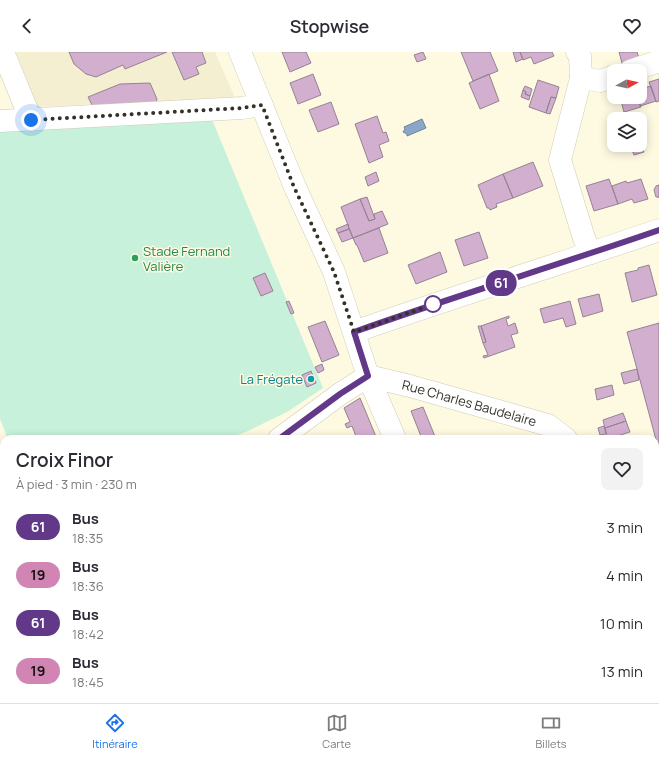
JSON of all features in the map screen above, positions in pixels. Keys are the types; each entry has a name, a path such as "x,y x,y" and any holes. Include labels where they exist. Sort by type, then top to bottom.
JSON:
{"street":[{"path":"4,52 31,120"},
{"path":"240,52 294,187 334,272 368,376 393,435"},
{"path":"578,52 580,56 582,78 560,160 590,253"},
{"path":"647,65 659,61"},
{"path":"582,78 601,81 607,79"},
{"path":"0,121 242,108 262,105"},
{"path":"354,332 659,230"},
{"path":"284,435 340,394 368,376"},
{"name":"Rue Charles Baudelaire","path":"368,376 410,386 548,425 561,435"}],"shaded area":[{"path":"16,52 215,52 235,98 37,107"}],"green space":[{"name":"Stade Fernand Valière","path":"211,117 323,388 287,412 238,435 6,435 0,419 0,129"}],"water":[{"path":"422,119 426,128 407,136 407,134 403,132 405,129 404,127"}],"building":[{"path":"69,52 167,52 125,69 123,65 96,77 86,74 74,64"},
{"path":"172,52 202,52 206,63 196,67 199,74 184,80"},
{"path":"282,52 306,52 311,63 290,72"},
{"path":"423,52 426,59 417,62 414,55"},
{"path":"461,52 490,52 498,71 473,81"},
{"path":"513,52 520,52 523,59 516,62"},
{"path":"520,52 552,52 554,56 534,64 531,57 523,60"},
{"path":"619,52 637,52 639,58 622,63"},
{"path":"313,74 321,95 298,104 290,83"},
{"path":"489,74 499,101 480,109 469,83"},
{"path":"659,79 659,101 656,102 649,82"},
{"path":"538,80 559,87 556,98 551,97 546,113 529,107"},
{"path":"150,83 157,99 156,103 93,107 88,97 120,84"},
{"path":"525,86 532,89 530,96 525,94 526,92 523,90"},
{"path":"651,86 656,101 647,104 647,87"},
{"path":"523,90 526,92 525,94 530,96 529,100 521,97"},
{"path":"551,97 556,98 550,114 546,113"},
{"path":"331,102 339,124 318,132 309,110"},
{"path":"622,104 640,104 641,107 624,112"},
{"path":"377,116 383,133 386,132 389,141 379,145 383,157 369,163 355,124"},
{"path":"633,152 644,152 634,155"},
{"path":"533,162 543,186 513,198 503,174"},
{"path":"376,172 379,181 368,186 365,177"},
{"path":"503,174 513,198 496,204 497,207 490,210 487,208 478,185"},
{"path":"609,179 618,204 594,211 586,186"},
{"path":"641,179 648,199 634,203 632,199 618,204 612,186 626,181 627,183"},
{"path":"659,185 659,198 656,197 654,190 656,186"},
{"path":"367,197 375,219 369,221 360,199"},
{"path":"360,199 369,221 375,219 374,214 382,211 388,224 353,238 341,207"},
{"path":"348,224 349,229 338,233 336,229"},
{"path":"379,228 388,253 364,262 353,238"},
{"path":"349,229 353,238 342,242 338,233"},
{"path":"479,232 488,258 464,266 455,240"},
{"path":"440,252 447,272 416,284 408,265"},
{"path":"649,265 657,295 632,302 625,273 638,270 638,268"},
{"path":"265,273 273,291 261,296 253,278"},
{"path":"599,294 603,311 583,317 578,299"},
{"path":"289,301 294,313 291,314 286,302"},
{"path":"570,301 576,324 566,327 563,318 544,323 540,309"},
{"path":"509,316 509,318 506,319 508,326 515,323 518,333 511,335 515,347 484,358 483,356 488,355 483,343 486,342 481,326"},
{"path":"325,321 339,355 322,362 308,327"},
{"path":"659,323 659,435 655,435 627,332"},
{"path":"478,326 481,326 486,342 483,343"},
{"path":"322,364 324,370 318,373 315,367"},
{"path":"637,369 639,380 624,384 621,373"},
{"path":"311,371 313,376 311,377 310,374 308,375 311,383 313,381 312,379 314,378 316,383 307,387 302,375"},
{"name":"La Frégate","path":"310,374 311,377 313,376 314,378 312,379 313,381 311,383 308,375"},
{"path":"612,385 614,395 597,400 595,389"},
{"path":"360,398 375,435 355,435 352,426 347,428 345,424 350,422 344,408"},
{"path":"423,407 434,435 420,435 411,411"},
{"path":"623,413 626,421 605,428 603,420"},
{"path":"626,421 630,432 621,435 607,435 605,428"},
{"path":"604,426 606,434 600,435 598,428"}],"bus line":[{"name":"61","path":"284,435 340,394 368,376 354,332 659,230"}],"place":[{"name":"Stade Fernand Valière","path":"135,258"},
{"name":"La Frégate","path":"311,379"}],"route":[{"path":"31,120 242,108 262,105 294,187 334,272 354,332 437,303 433,304"}]}
